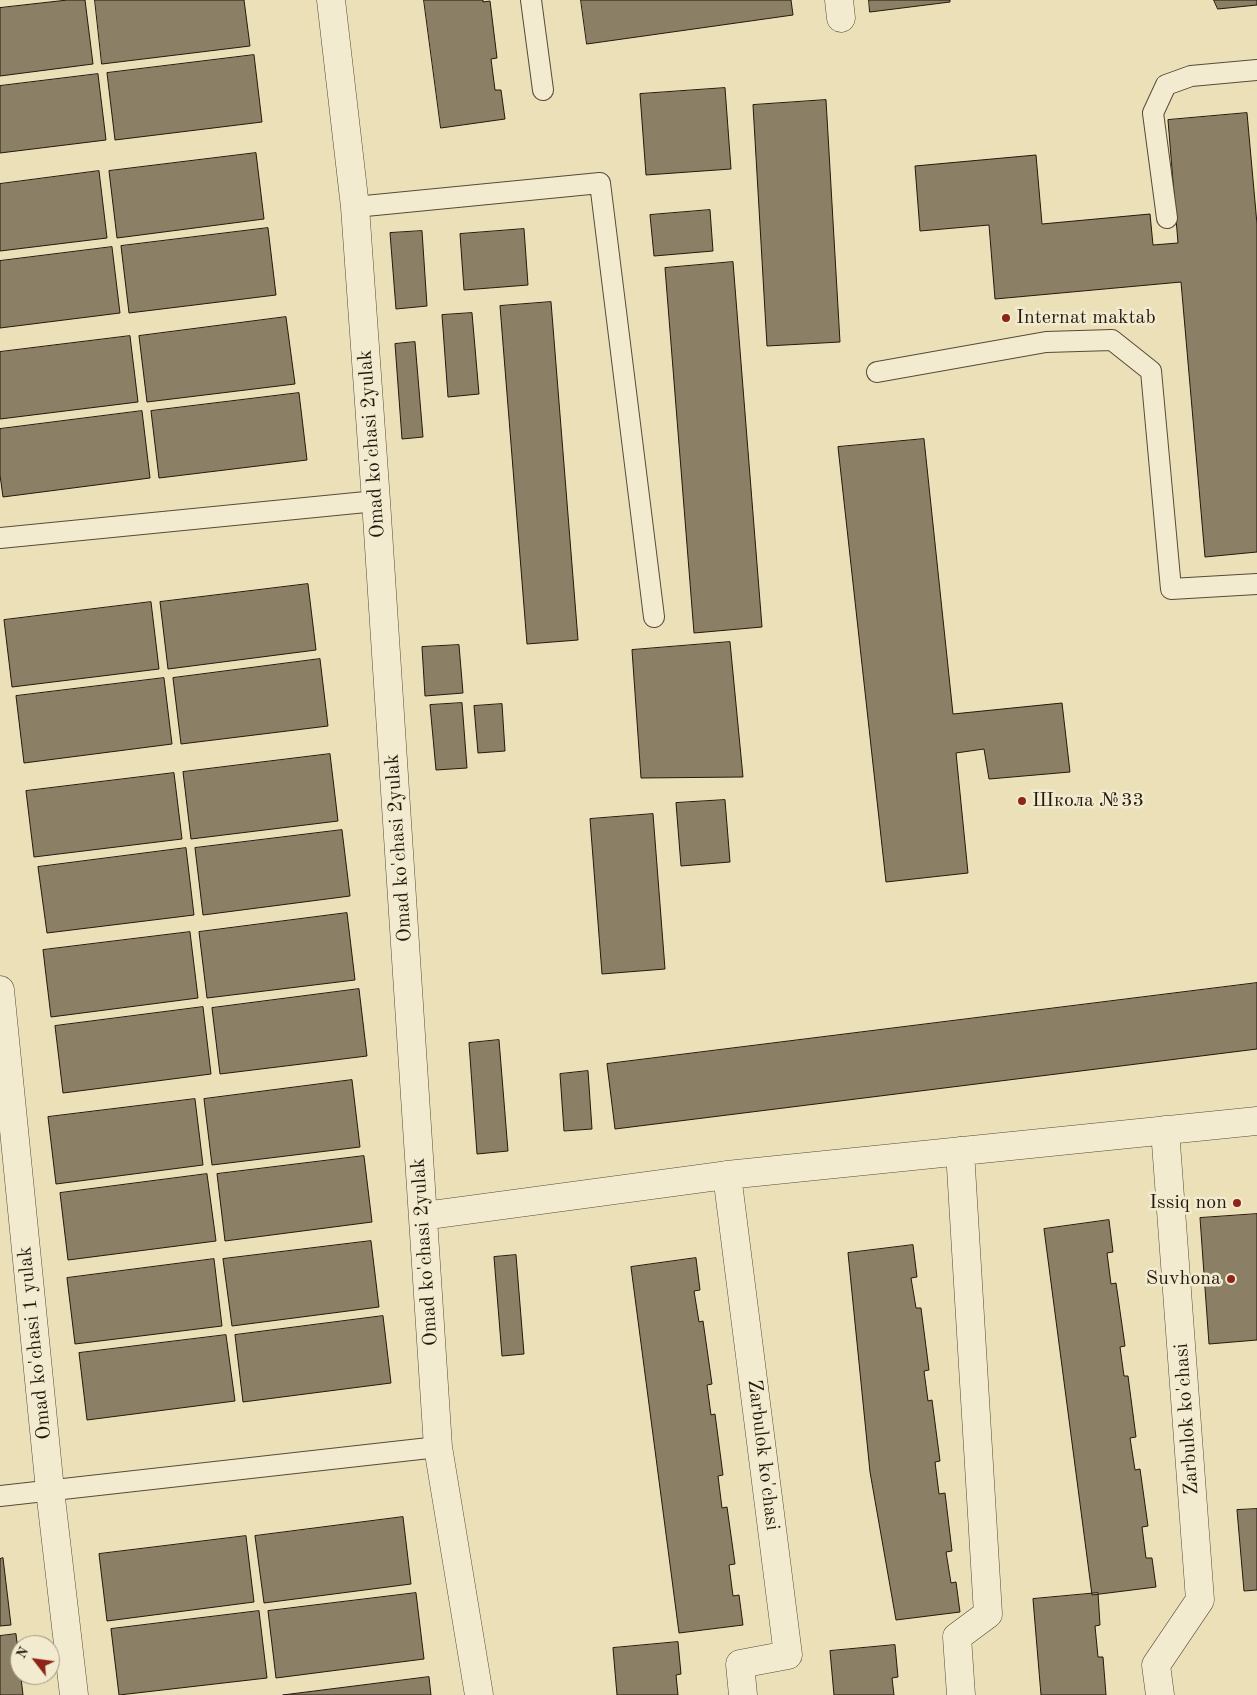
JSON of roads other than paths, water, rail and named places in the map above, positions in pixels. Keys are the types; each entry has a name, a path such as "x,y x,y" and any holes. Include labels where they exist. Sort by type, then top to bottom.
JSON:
{"street":[{"name":"Omad ko'chasi 2yulak","path":"330,0 355,207 438,1447 479,1695"},
{"name":"Omad ko'chasi 1 yulak","path":"0,990 50,1490 74,1695"},
{"path":"423,1216 727,1175 1257,1121"},
{"name":"Zarbulok ko'chasi","path":"1160,1695 1156,1665 1200,1600 1165,1130"},
{"path":"960,1151 988,1614 957,1637 961,1695"},
{"name":"Zarbulok ko'chasi","path":"727,1175 788,1656 740,1664 743,1695"}],"lane":[{"path":"531,0 543,90"},
{"path":"1167,218 1153,113 1166,85 1191,76 1257,70"},
{"path":"355,207 600,183 654,617"},
{"path":"877,372 1046,342 1112,340 1151,371 1171,590 1257,584"},
{"path":"0,538 376,501"},
{"path":"0,1496 438,1447"}],"place":[{"name":"Internat maktab","path":"1006,318"},
{"name":"Школа №33","path":"1022,801"},
{"name":"Issiq non","path":"1237,1203"},
{"name":"Suvhona","path":"1231,1279"}]}
